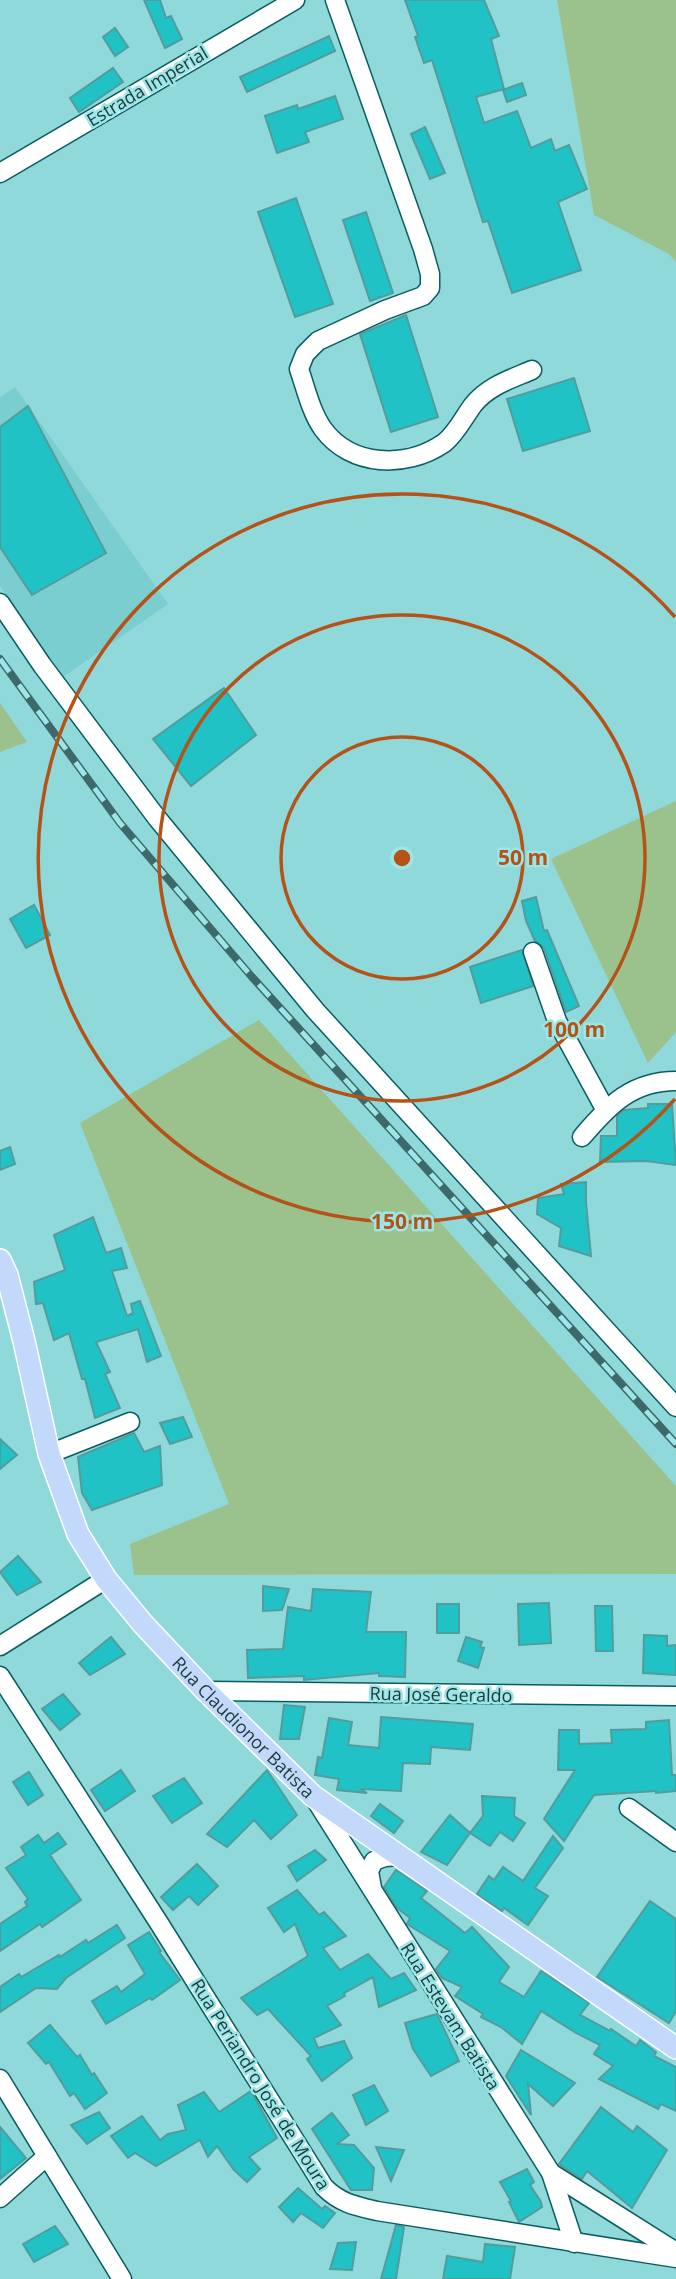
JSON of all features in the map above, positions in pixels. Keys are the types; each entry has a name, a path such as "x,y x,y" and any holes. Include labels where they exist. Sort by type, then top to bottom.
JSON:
{"main road":[{"name":"Rua Claudionor Batista","path":"0,1260 7,1275 24,1341 49,1454 78,1534 106,1579 143,1623 206,1691 313,1796 676,2048"}],"street":[{"name":"Estrada Imperial","path":"0,173 295,0"},
{"path":"335,0 423,249 430,274 430,288 423,296 385,310 318,341 305,355 299,369 315,414 322,427 340,446 367,459 393,462 444,443 490,388 532,370"},
{"path":"0,603 42,665 157,818 314,1010 676,1407"},
{"path":"533,952 557,1021 605,1110"},
{"path":"582,1137 605,1110 641,1086 657,1081 676,1081"},
{"path":"49,1454 130,1422"},
{"path":"0,1646 106,1579"},
{"name":"Rua Periandro José de Moura","path":"0,1676 324,2187 335,2199 377,2211 676,2258"},
{"name":"Rua José Geraldo","path":"206,1691 676,1696"},
{"name":"Rua Estevam Batista","path":"313,1796 551,2173 574,2243"},
{"path":"628,1808 676,1842"},
{"path":"373,1891 368,1877 370,1865 378,1858 399,1856"},
{"path":"0,2080 122,2279"},
{"path":"0,2198 47,2156"},
{"path":"551,2173 676,2252"}],"shaded area":[{"path":"15,387 168,604 63,677 0,586 0,397"}],"green space":[{"path":"557,0 676,0 676,262 669,254 594,215"},
{"path":"0,703 27,742 0,752"},
{"path":"676,801 676,1032 648,1063 551,859"},
{"path":"259,1020 676,1486 676,1574 134,1575 130,1544 229,1504 80,1123"}],"building":[{"path":"144,0 160,0 166,18 171,16 182,39 165,48"},
{"path":"405,0 484,0 499,36 491,39 504,89 476,97 484,123 517,111 531,148 551,139 555,151 569,145 587,189 558,202 581,270 512,293 488,221 483,222 432,60 424,63"},
{"path":"115,28 128,47 115,56 103,37"},
{"path":"329,36 335,51 247,92 240,77"},
{"path":"113,68 123,82 79,112 70,98"},
{"path":"522,83 526,95 507,102 503,90"},
{"path":"335,96 343,119 305,132 309,142 277,153 265,116 297,105 298,109"},
{"path":"425,127 445,173 430,179 411,134"},
{"path":"296,198 333,304 295,317 258,212"},
{"path":"366,212 393,293 370,301 343,220"},
{"path":"406,315 438,417 391,432 360,334"},
{"path":"574,378 590,431 523,451 507,399"},
{"path":"28,406 106,553 32,595 0,547 0,427"},
{"path":"224,688 256,735 191,786 153,739"},
{"path":"536,897 544,931 547,930 579,1006 566,1012 544,948 535,941 526,921 522,901"},
{"path":"34,905 50,935 26,948 10,919"},
{"path":"522,950 533,986 481,1003 470,967"},
{"path":"648,1104 672,1104 676,1165 646,1161 600,1162 601,1136 617,1136 617,1116 624,1110 648,1108"},
{"path":"10,1147 15,1164 0,1170 0,1151"},
{"path":"586,1182 591,1256 559,1246 561,1228 537,1214 538,1198 564,1194 561,1184"},
{"path":"93,1217 106,1253 121,1248 127,1268 112,1271 127,1316 133,1313 131,1304 140,1301 161,1356 147,1362 138,1329 96,1342 110,1372 105,1374 120,1408 95,1418 69,1333 54,1340 43,1303 36,1304 34,1282 65,1270 54,1235"},
{"path":"183,1417 192,1437 170,1444 160,1423"},
{"path":"134,1433 144,1452 160,1446 162,1485 92,1510 82,1493 78,1457"},
{"path":"0,1439 17,1455 0,1469"},
{"path":"18,1556 41,1582 17,1595 0,1572"},
{"path":"263,1586 289,1589 282,1610 263,1611"},
{"path":"313,1589 371,1592 366,1632 406,1632 405,1677 379,1676 379,1673 304,1680 304,1676 248,1678 247,1650 283,1649 288,1607 311,1611"},
{"path":"549,1603 551,1643 519,1645 518,1604"},
{"path":"437,1604 459,1604 459,1633 437,1633"},
{"path":"595,1606 612,1606 613,1651 596,1651"},
{"path":"644,1635 667,1636 667,1646 676,1645 676,1675 643,1673"},
{"path":"111,1637 125,1654 90,1675 79,1663"},
{"path":"466,1637 482,1642 480,1647 484,1648 478,1668 458,1661"},
{"path":"63,1694 80,1714 60,1730 42,1709"},
{"path":"284,1705 305,1707 299,1739 280,1739"},
{"path":"381,1717 473,1724 470,1750 431,1747 430,1764 403,1763 401,1791 360,1789 367,1793 337,1790 339,1779 315,1775 318,1757 322,1758 329,1718 352,1722 348,1745 379,1748"},
{"path":"669,1720 672,1775 676,1775 676,1791 594,1795 564,1841 544,1819 575,1770 558,1770 559,1730 579,1730 579,1744 612,1743 611,1730 646,1729 646,1722"},
{"path":"121,1770 135,1791 105,1811 91,1790"},
{"path":"267,1770 297,1815 271,1839 254,1820 227,1847 207,1834"},
{"path":"29,1772 43,1795 28,1805 13,1782"},
{"path":"184,1778 202,1803 172,1823 153,1796"},
{"path":"482,1796 515,1798 514,1816 525,1823 513,1841 500,1832 490,1846 470,1833 483,1816"},
{"path":"380,1804 403,1821 394,1833 371,1816"},
{"path":"450,1815 470,1833 447,1865 421,1852"},
{"path":"58,1833 66,1844 50,1855 81,1900 0,1951 0,1924 27,1906 25,1902 28,1899 6,1868 26,1855 21,1847 38,1835 44,1843"},
{"path":"553,1836 563,1848 535,1888 548,1896 528,1925 477,1894 489,1876 494,1880 503,1867 523,1881"},
{"path":"315,1850 326,1860 297,1881 288,1866"},
{"path":"197,1864 218,1886 198,1905 189,1896 173,1910 161,1897"},
{"path":"396,1870 427,1891 421,1898 465,1933 472,1927 509,1967 499,1982 524,1997 541,1971 589,2003 580,2015 610,2031 611,2029 636,2046 640,2040 656,2052 654,2056 676,2067 676,2111 661,2104 658,2109 599,2079 613,2066 594,2054 600,2045 541,2011 522,2044 455,1996 462,1987 442,1978 436,1969 450,1951 407,1924 410,1918 397,1908 384,1887"},
{"path":"297,1890 319,1915 324,1912 346,1936 323,1948 340,1970 368,1954 391,1979 404,1973 416,1990 379,2007 373,1977 327,2006 341,2025 314,2038 318,2048 344,2041 352,2058 322,2081 307,2059 311,2056 268,2009 257,2015 241,1998 308,1956 295,1924 284,1932 268,1908"},
{"path":"650,1901 676,1919 676,2011 669,2023 597,1977"},
{"path":"117,1925 125,1938 66,1978 57,1989 36,1988 0,2012 0,1987 19,1974 21,1977"},
{"path":"149,1932 161,1951 159,1952 180,1980 152,2000 150,1998 106,2024 92,2001 117,1986 121,1992 145,1974 128,1945"},
{"path":"437,2014 459,2061 431,2076 413,2049 405,2023"},
{"path":"50,2025 77,2057 80,2055 107,2093 85,2109 74,2093 70,2096 49,2062 46,2064 28,2043"},
{"path":"521,2050 575,2083 553,2106 528,2084 531,2115 506,2076"},
{"path":"374,2085 388,2111 366,2125 353,2095"},
{"path":"251,2091 277,2138 249,2157 260,2169 247,2182 234,2170 217,2146 208,2157 200,2140 156,2166 135,2153 128,2158 111,2136 142,2116 160,2140 168,2134 186,2130 178,2105 204,2092 219,2112"},
{"path":"601,2107 633,2132 637,2126 667,2150 632,2208 587,2171 582,2179 559,2164"},
{"path":"99,2112 110,2128 87,2144 71,2125"},
{"path":"332,2113 349,2135 337,2144 354,2145 374,2168 372,2190 351,2190 312,2129"},
{"path":"0,2127 26,2158 0,2179"},
{"path":"376,2147 404,2150 391,2181"},
{"path":"527,2169 534,2182 530,2185 542,2207 519,2222 500,2182"},
{"path":"298,2188 322,2209 325,2206 335,2213 323,2228 301,2213 293,2222 279,2207"},
{"path":"396,2225 404,2227 396,2279 381,2279"},
{"path":"55,2226 68,2244 34,2262 23,2244"},
{"path":"356,2242 352,2270 330,2269 338,2243"},
{"path":"485,2244 515,2247 510,2279 443,2279 447,2256 483,2262"}],"railway":[{"path":"0,659 120,823 252,977 676,1444"}]}
